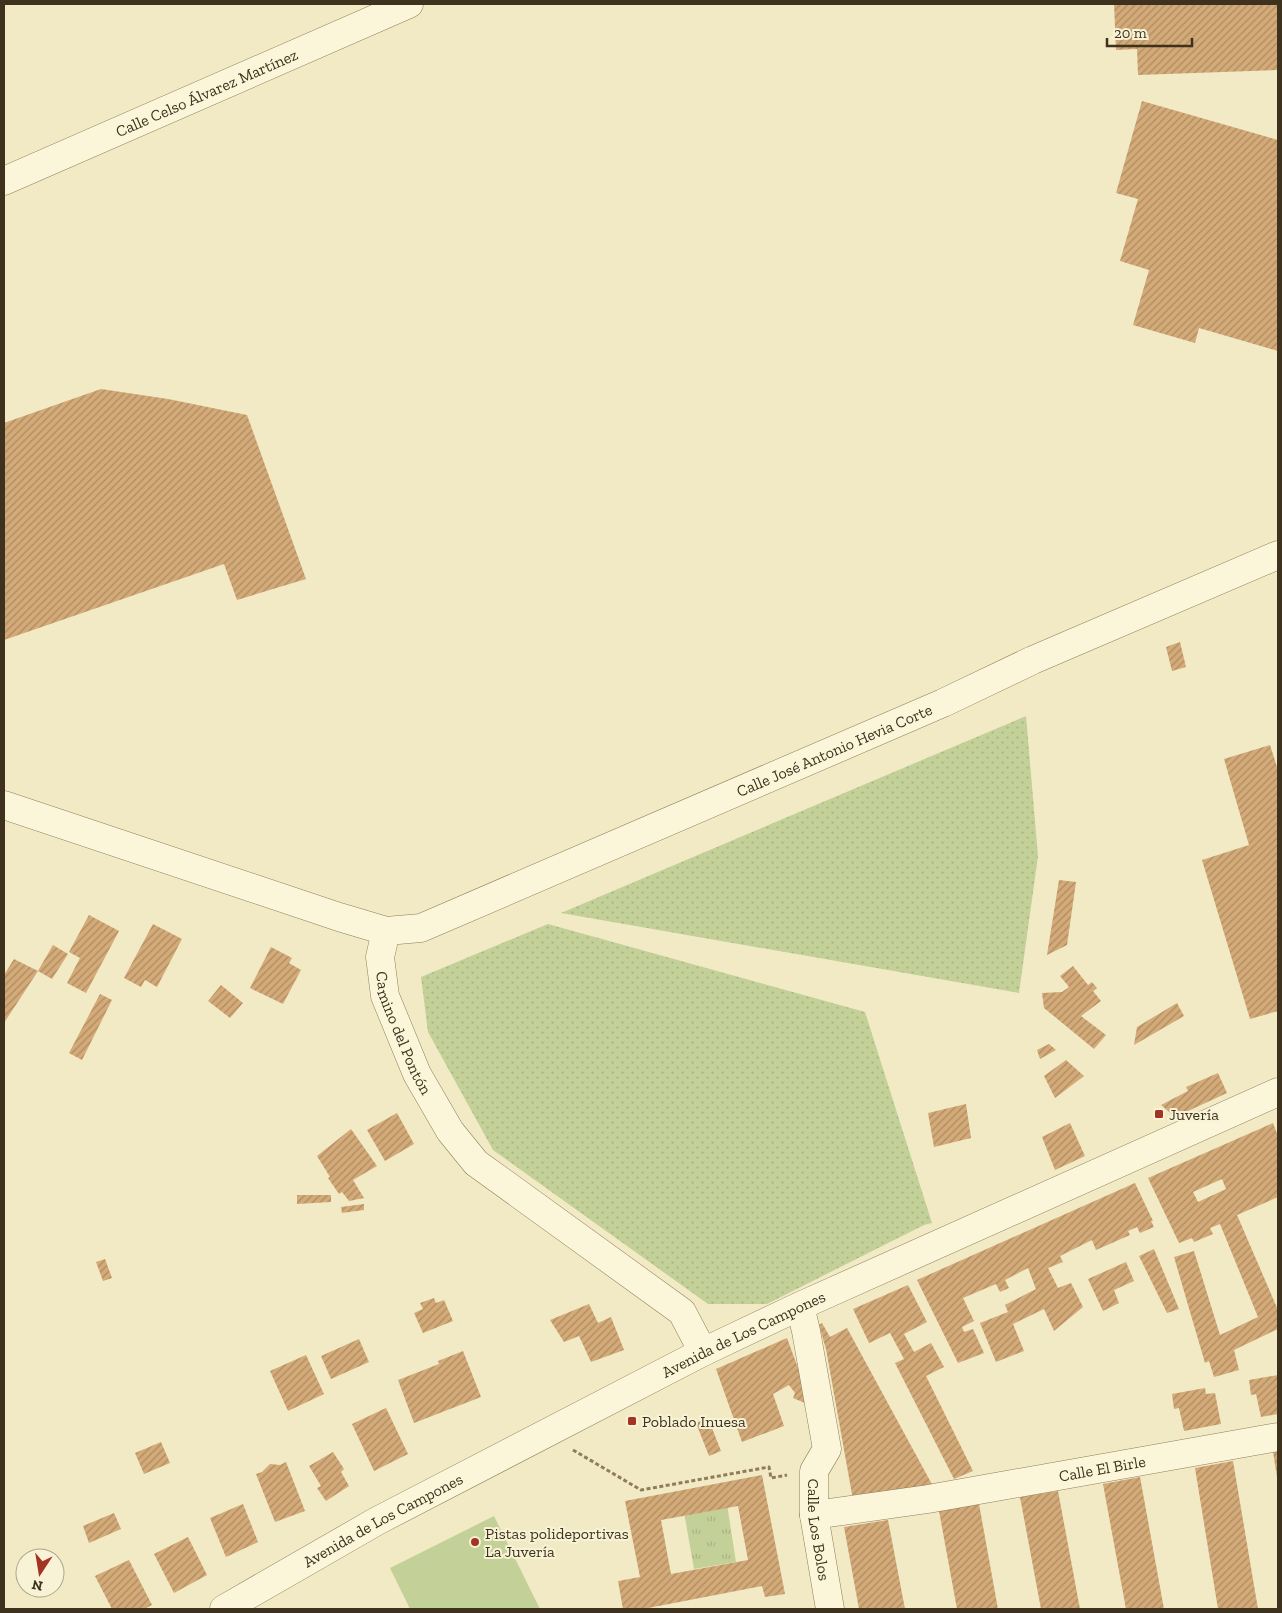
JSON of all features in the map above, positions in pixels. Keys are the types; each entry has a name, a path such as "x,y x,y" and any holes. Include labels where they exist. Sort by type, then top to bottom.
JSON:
{"street":[{"name":"Calle Celso Álvarez Martínez","path":"4,181 409,4"},
{"name":"Calle José Antonio Hevia Corte","path":"386,931 421,928 943,702 1032,660 1278,555"},
{"path":"4,805 386,931"},
{"name":"Camino del Pontón","path":"386,931 380,956 385,996 417,1074 450,1131 476,1163 682,1312 703,1352"},
{"name":"Avenida de Los Campones","path":"224,1609 377,1521 703,1352 800,1306 1278,1092"},
{"path":"1243,1108 1278,1106"},
{"name":"Calle Los Bolos","path":"800,1306 827,1449 814,1471 814,1515 830,1609"},
{"name":"Calle El Birle","path":"814,1515 928,1499 1278,1437"}],"path":[{"path":"559,1426 574,1452 641,1490 769,1467 771,1478 814,1471"}],"green space":[{"path":"1026,716 1038,856 1019,993 561,913"},
{"path":"548,924 865,1012 932,1223 924,1225 767,1304 708,1304 493,1150 428,1032 421,977"},
{"path":"727,1504 736,1562 694,1569 684,1512"},
{"name":"Pistas polideportivas La Juvería","path":"494,1516 540,1609 410,1609 390,1568"}],"building":[{"path":"1114,4 1278,4 1278,70 1138,75 1137,49 1116,50"},
{"path":"1142,101 1278,140 1278,351 1199,328 1195,343 1133,325 1149,270 1120,261 1138,199 1116,193"},
{"path":"101,389 168,399 247,415 306,579 237,600 224,564 4,640 4,423"},
{"path":"1180,642 1186,667 1172,671 1166,647"},
{"path":"1270,745 1278,770 1278,1011 1250,1019 1202,860 1249,845 1224,759"},
{"path":"1059,880 1076,882 1067,945 1047,955"},
{"path":"89,915 119,931 86,993 67,983 80,958 69,952"},
{"path":"153,924 182,939 157,987 145,980 141,987 124,978"},
{"path":"53,945 68,954 52,979 38,971"},
{"path":"271,947 292,958 289,963 301,970 283,1004 250,988"},
{"path":"14,959 38,971 4,1023 4,975"},
{"path":"1073,966 1088,985 1092,982 1097,988 1093,991 1101,1001 1081,1016 1106,1035 1094,1049 1044,1008 1042,993 1062,992 1069,987 1060,976"},
{"path":"221,985 243,1003 230,1018 208,1001"},
{"path":"100,994 112,1000 82,1060 69,1053"},
{"path":"1177,1003 1184,1016 1134,1045 1137,1027"},
{"path":"1049,1044 1056,1050 1040,1059 1037,1050"},
{"path":"1066,1060 1084,1076 1055,1098 1044,1076"},
{"path":"1218,1073 1227,1093 1175,1117 1161,1105 1188,1091 1186,1087"},
{"path":"966,1104 971,1138 934,1147 928,1113"},
{"path":"397,1113 414,1144 385,1161 367,1130"},
{"path":"1070,1123 1085,1156 1055,1170 1042,1137"},
{"path":"1273,1123 1278,1136 1278,1197 1237,1215 1278,1310 1278,1329 1234,1350 1239,1370 1214,1377 1209,1361 1205,1363 1174,1257 1194,1251 1220,1335 1258,1317 1220,1224 1210,1228 1213,1234 1194,1242 1192,1238 1179,1243 1148,1178","holes":["1222,1179 1226,1189 1198,1202 1193,1192"]},
{"path":"351,1129 377,1166 353,1180 364,1198 349,1201 342,1192 339,1194 328,1178 330,1177 317,1156"},
{"path":"1135,1183 1154,1227 1140,1233 1137,1227 1128,1231 1130,1235 1096,1250 1092,1240 1060,1256 1063,1262 1048,1268 1058,1288 1071,1283 1083,1307 1054,1331 1044,1309 1013,1324 1024,1351 996,1362 980,1323 1008,1312 1005,1305 1036,1289 1028,1268 1005,1280 1009,1288 1000,1292 996,1284 963,1298 974,1321 962,1327 964,1332 973,1329 984,1353 958,1363 917,1280"},
{"path":"297,1195 331,1195 331,1202 297,1204"},
{"path":"364,1204 364,1210 342,1213 341,1207"},
{"path":"1154,1249 1179,1309 1167,1313 1139,1256"},
{"path":"105,1259 112,1278 103,1281 96,1262"},
{"path":"1126,1262 1134,1281 1114,1290 1119,1303 1103,1311 1088,1279"},
{"path":"908,1285 927,1322 904,1334 914,1352 931,1343 944,1367 926,1376 973,1471 954,1479 895,1363 904,1359 890,1333 869,1343 853,1309"},
{"path":"434,1298 436,1303 444,1300 453,1321 423,1333 414,1313 423,1309 420,1303"},
{"path":"589,1304 598,1323 611,1317 624,1350 591,1362 579,1336 564,1342 550,1320"},
{"path":"822,1323 830,1337 847,1328 934,1488 853,1500 826,1349 819,1325"},
{"path":"787,1338 812,1406 793,1398 795,1393 789,1385 773,1394 784,1426 742,1442 716,1369"},
{"path":"359,1339 369,1362 331,1379 321,1356"},
{"path":"463,1351 481,1397 414,1423 398,1380 439,1364 438,1361"},
{"path":"306,1355 324,1394 288,1411 270,1371"},
{"path":"1278,1375 1278,1414 1261,1417 1256,1394 1251,1395 1249,1380"},
{"path":"1205,1388 1206,1394 1215,1393 1221,1424 1184,1431 1179,1408 1174,1409 1172,1394"},
{"path":"386,1408 408,1454 374,1471 352,1424"},
{"path":"708,1418 721,1451 709,1456 696,1423"},
{"path":"161,1442 170,1463 144,1474 135,1453"},
{"path":"1278,1451 1278,1477 1277,1477 1273,1452"},
{"path":"333,1452 344,1469 341,1472 349,1486 326,1501 317,1488 321,1486 309,1466"},
{"path":"1233,1461 1258,1609 1218,1609 1195,1468"},
{"path":"286,1462 305,1511 275,1522 256,1474 262,1472 270,1464 280,1465"},
{"path":"762,1475 785,1594 765,1597 762,1586 643,1609 623,1609 618,1581 640,1577 625,1501","holes":["738,1506 748,1560 671,1574 661,1520"]},
{"path":"1140,1477 1164,1609 1126,1609 1103,1484"},
{"path":"1058,1491 1080,1609 1041,1609 1020,1497"},
{"path":"243,1504 258,1542 226,1557 210,1518"},
{"path":"979,1504 998,1609 957,1609 939,1511"},
{"path":"114,1513 121,1529 89,1543 83,1526"},
{"path":"888,1520 905,1609 859,1609 844,1527"},
{"path":"188,1537 207,1575 174,1593 154,1554"},
{"path":"129,1560 152,1605 144,1609 112,1609 95,1576"}],"place":[{"name":"Juvería","path":"1159,1114"},
{"name":"Poblado Inuesa","path":"632,1421"},
{"name":"Pistas polideportivas La Juvería","path":"475,1542"}]}
